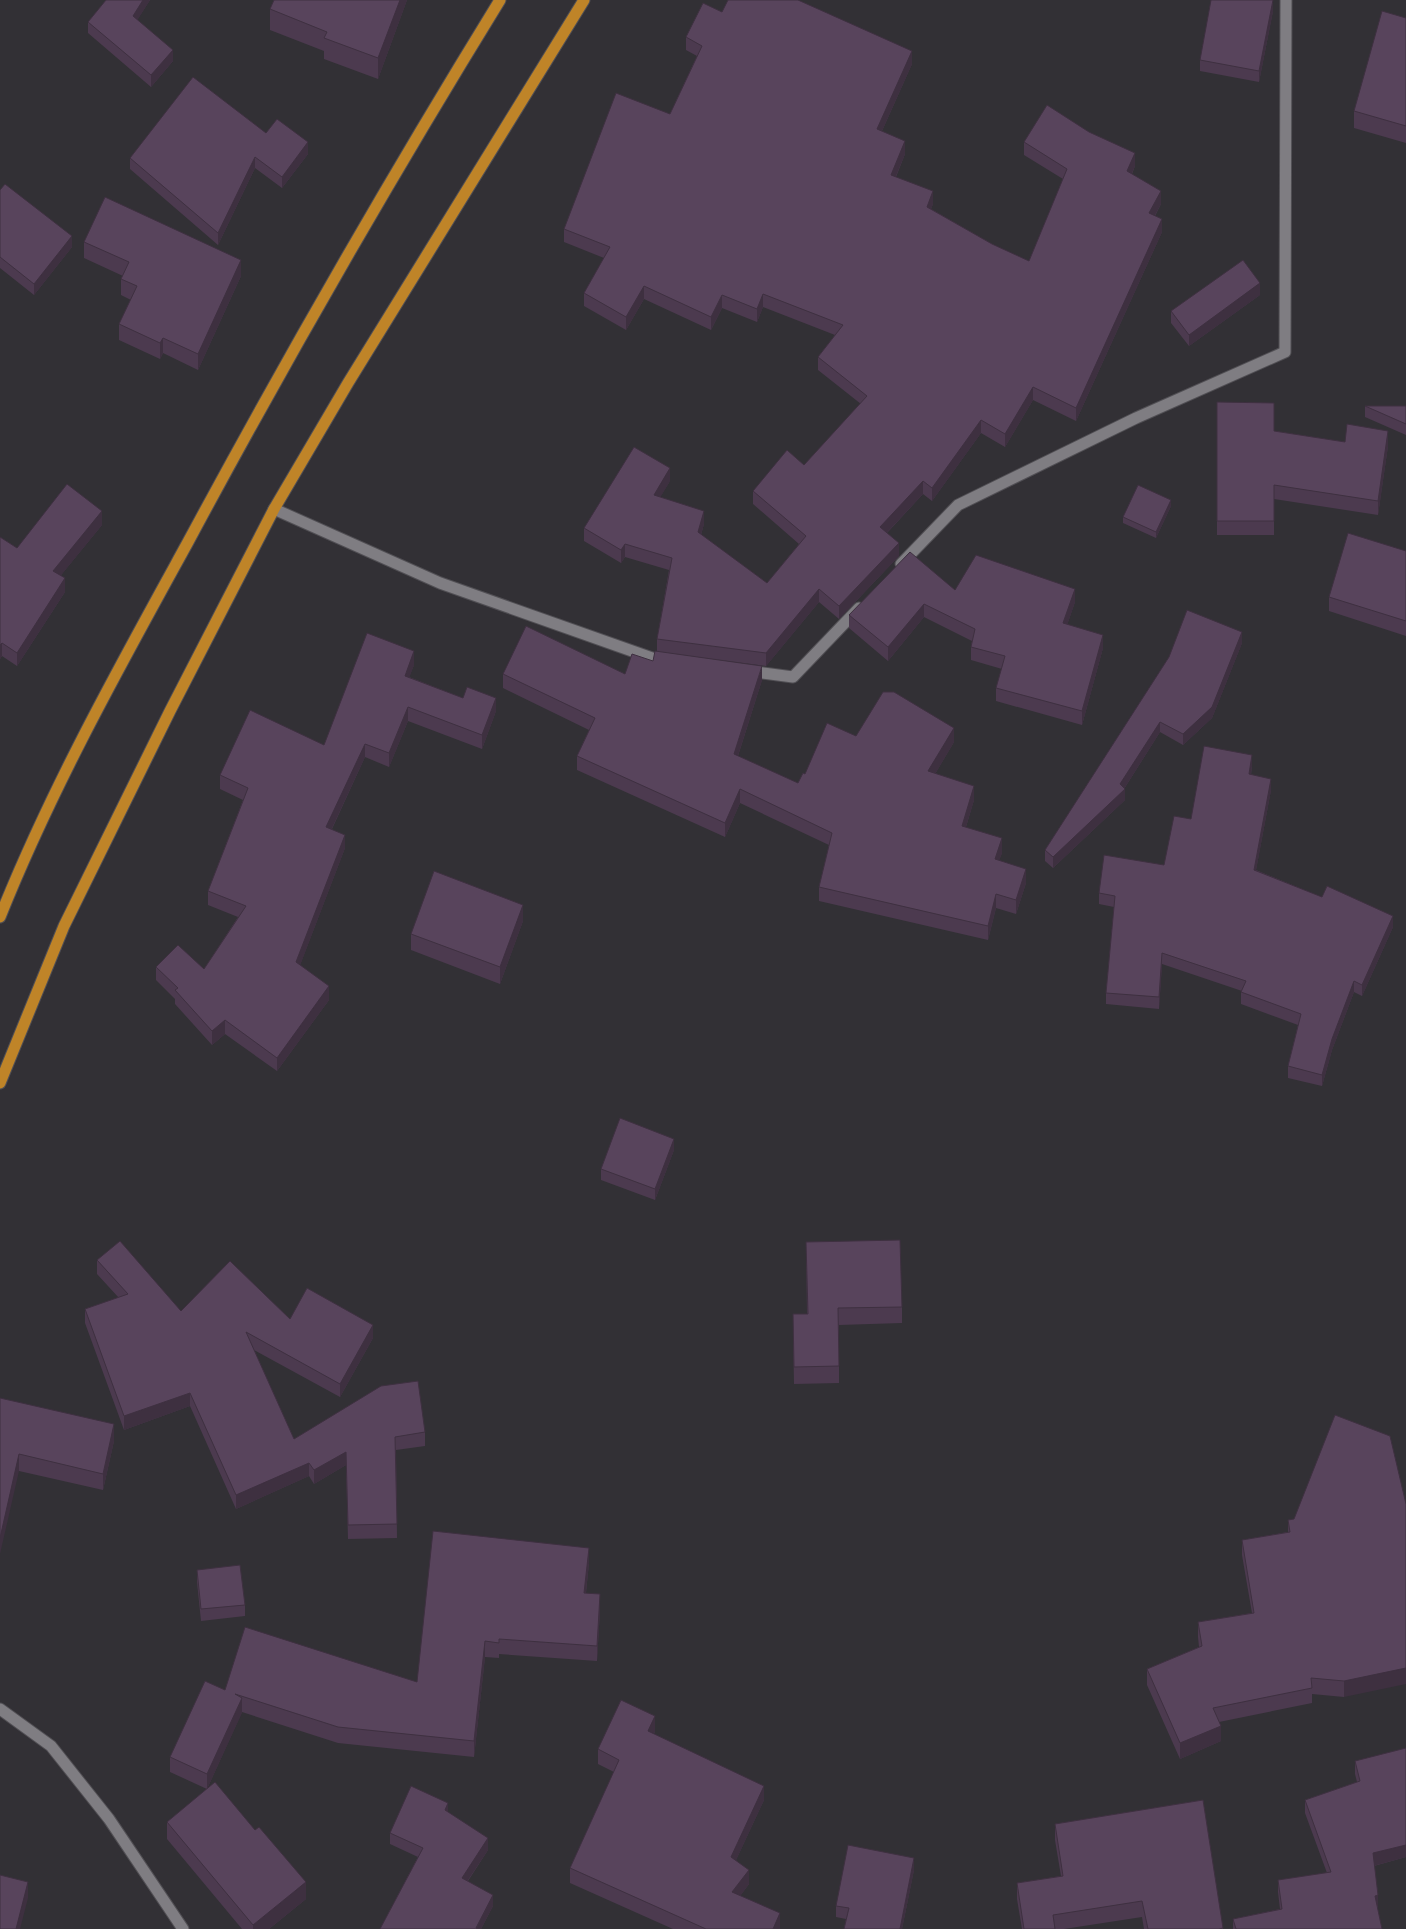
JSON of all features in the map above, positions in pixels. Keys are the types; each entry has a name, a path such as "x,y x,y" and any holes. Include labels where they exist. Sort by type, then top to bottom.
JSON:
{"highway":[{"path":"0,917 18,873 99,706 200,518 432,110 500,0"},
{"path":"0,1083 64,926 170,711 274,509 348,383 584,0"}],"street":[{"path":"892,574 958,505 1136,418 1285,352 1286,0"},
{"path":"274,509 440,583 652,658 676,661"},
{"path":"738,669 793,677 864,602"},
{"path":"0,1709 51,1746 109,1819 183,1929"}],"building":[{"path":"106,0 143,0 133,16 173,50 151,75 88,22"},
{"path":"274,0 400,0 378,58 324,38 327,32 270,9"},
{"path":"728,0 798,0 912,51 877,129 905,141 891,175 933,191 927,207 992,244 1029,261 1067,169 1024,142 1047,105 1089,132 1135,153 1127,171 1161,191 1149,213 1162,219 1076,408 1033,387 1005,434 981,420 932,488 923,481 880,527 899,543 839,606 819,589 766,653 657,639 672,558 625,544 621,550 584,528 634,447 670,468 654,495 704,511 698,532 767,583 806,536 753,491 787,450 804,465 867,396 818,357 843,325 763,294 757,309 722,295 711,317 644,286 626,317 584,293 610,247 564,229 616,93 670,114 702,46 686,37 703,3 722,12"},
{"path":"1211,0 1273,0 1259,71 1200,60"},
{"path":"1382,11 1406,18 1406,126 1354,111"},
{"path":"193,77 266,133 277,119 308,142 282,177 255,157 218,233 130,158"},
{"path":"5,184 72,236 34,284 0,257 0,190"},
{"path":"105,197 241,260 198,354 163,338 160,343 119,324 137,286 121,279 129,262 84,242"},
{"path":"1243,260 1260,283 1189,335 1171,311"},
{"path":"1217,402 1274,403 1274,431 1345,442 1347,424 1388,431 1378,501 1274,485 1274,521 1217,521"},
{"path":"1365,406 1406,406 1406,424"},
{"path":"67,484 102,511 53,571 65,578 17,653 2,643 0,645 0,537 17,548"},
{"path":"1138,485 1171,500 1156,532 1123,517"},
{"path":"1348,533 1406,551 1406,621 1329,597"},
{"path":"910,552 955,590 976,555 1075,589 1063,623 1103,635 1082,711 996,688 1005,656 971,647 975,629 924,604 888,647 849,615"},
{"path":"1187,610 1242,632 1212,707 1183,734 1160,722 1120,784 1125,789 1053,857 1045,850 1169,657"},
{"path":"526,626 625,674 632,654 653,661 655,651 762,666 734,754 798,783 803,773 805,774 827,723 856,736 883,692 894,692 954,728 928,771 974,786 962,826 1002,838 995,859 1026,869 1016,900 996,894 988,926 819,887 832,833 740,789 725,823 577,756 595,718 503,674"},
{"path":"367,633 414,651 405,676 463,698 467,687 496,698 482,735 408,707 389,753 365,744 326,827 345,835 296,962 329,986 277,1058 225,1020 212,1031 175,990 178,988 156,967 178,945 204,969 246,906 208,891 248,788 220,775 250,710 324,745"},
{"path":"1204,746 1252,755 1249,774 1271,779 1254,870 1322,897 1327,886 1393,916 1362,985 1354,981 1332,1039 1322,1075 1288,1066 1301,1014 1241,992 1246,981 1162,953 1159,997 1106,993 1115,896 1099,893 1104,855 1164,865 1174,816 1191,819"},
{"path":"434,871 523,905 500,967 411,934"},
{"path":"620,1118 674,1139 655,1189 601,1169"},
{"path":"900,1240 902,1307 838,1308 839,1366 794,1367 793,1314 808,1314 806,1242"},
{"path":"120,1241 181,1311 230,1261 290,1319 307,1288 373,1325 340,1384 246,1332 294,1439 381,1386 418,1381 425,1432 395,1437 397,1524 348,1525 346,1452 314,1470 309,1463 236,1495 190,1393 124,1416 85,1309 128,1294 97,1260"},
{"path":"0,1398 114,1424 103,1474 19,1454 0,1538"},
{"path":"1335,1415 1390,1436 1406,1504 1406,1668 1344,1681 1311,1678 1312,1688 1213,1708 1221,1726 1180,1743 1147,1669 1202,1646 1198,1622 1254,1613 1242,1540 1290,1532 1288,1520 1294,1519"},
{"path":"433,1531 589,1548 584,1593 600,1594 597,1646 499,1639 499,1643 485,1641 474,1741 338,1727 235,1694 242,1698 207,1774 170,1757 205,1681 225,1690 245,1627 417,1682"},
{"path":"240,1565 245,1605 201,1609 197,1570"},
{"path":"621,1700 655,1716 648,1731 764,1786 731,1857 749,1870 732,1892 780,1913 773,1929 706,1929 570,1868 619,1760 598,1749"},
{"path":"1406,1748 1406,1845 1373,1853 1378,1895 1375,1896 1382,1929 1236,1929 1233,1919 1282,1909 1278,1880 1331,1872 1305,1800 1360,1781 1355,1761"},
{"path":"215,1782 255,1830 259,1827 306,1882 253,1925 167,1822"},
{"path":"411,1786 448,1803 445,1810 488,1838 462,1878 493,1895 476,1928 478,1929 380,1929 423,1848 390,1833"},
{"path":"1203,1800 1223,1928 1148,1929 1142,1901 1053,1915 1055,1929 1024,1929 1017,1883 1063,1876 1055,1824"},
{"path":"848,1845 914,1858 900,1929 844,1929 849,1908 836,1906"},
{"path":"0,1875 28,1882 16,1929 0,1929"}]}
